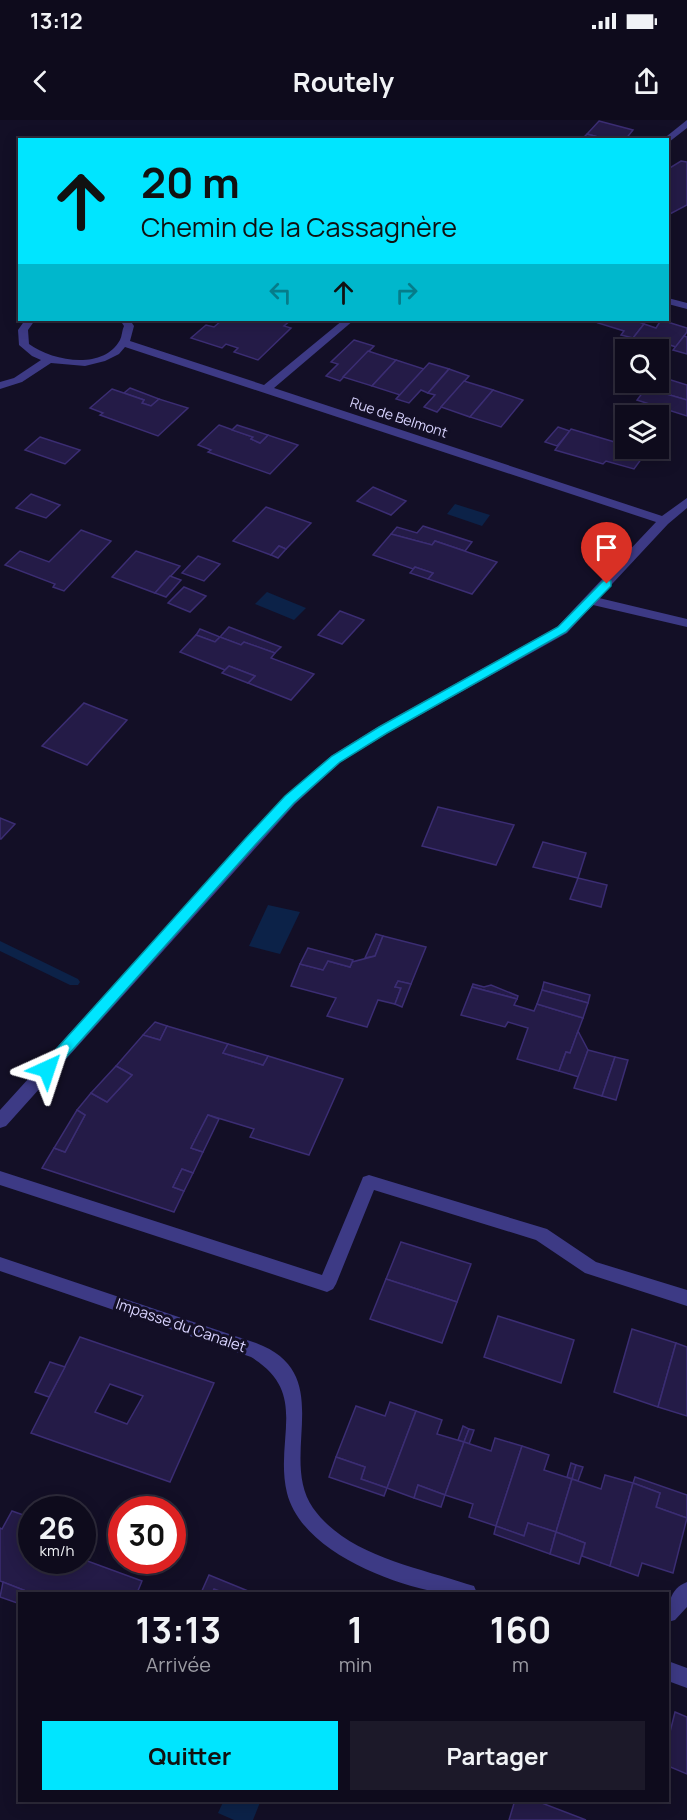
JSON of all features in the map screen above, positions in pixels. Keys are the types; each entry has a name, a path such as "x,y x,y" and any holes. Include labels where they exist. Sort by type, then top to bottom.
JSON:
{"street":[{"path":"668,138 687,123"},
{"path":"669,301 687,306"},
{"path":"29,321 23,330 24,345 30,351 48,360 64,363 93,360 117,350 128,337 129,326 125,321"},
{"path":"266,389 348,321"},
{"name":"Rue de Belmont","path":"125,343 664,521"},
{"path":"0,386 18,380 48,360"},
{"path":"0,1121 290,800 336,759 383,730 562,630 664,521 687,502"},
{"path":"590,600 687,623"},
{"path":"0,1178 327,1284 369,1182 541,1234 591,1268 687,1298"},
{"name":"Impasse du Canalet","path":"0,1264 256,1351 275,1364 287,1378 293,1393 295,1410 291,1473 297,1496 306,1515 320,1529 356,1555 464,1592"},
{"path":"669,1612 687,1591"},
{"path":"669,1671 687,1678"}],"water":[{"path":"455,504 490,515 482,526 447,514"},
{"path":"267,592 306,608 294,620 255,604"},
{"path":"268,905 300,912 280,954 249,946"},
{"path":"223,1802 260,1802 253,1820 234,1820 218,1813"}],"building":[{"path":"599,121 633,130 627,138 602,138 587,134"},
{"path":"587,134 602,138 583,138"},
{"path":"681,161 687,162 687,205 669,214 669,168"},
{"path":"221,321 290,321 284,326 291,328 258,360 234,352 238,348 226,344 222,348 191,338 206,325 214,327"},
{"path":"600,321 636,321 644,324 633,338 621,335 624,331 598,323"},
{"path":"660,321 664,321 687,328 687,332 676,347 669,345 669,339 633,338 644,324 656,328"},
{"path":"684,336 687,337 687,354 673,350"},
{"path":"354,340 374,346 340,381 326,376 338,364 331,362"},
{"path":"368,351 396,360 372,386 343,377"},
{"path":"396,360 424,369 400,395 372,386"},
{"path":"429,363 449,369 428,393 421,390 409,403 396,399"},
{"path":"449,369 469,376 437,412 424,407 435,395 428,393"},
{"path":"669,379 687,385 687,400 663,393 669,393"},
{"path":"464,381 493,390 470,417 441,407"},
{"path":"130,388 159,399 151,406 142,403 144,400 124,393"},
{"path":"112,389 144,400 142,403 151,406 159,399 188,408 158,436 100,415 103,413 90,408"},
{"path":"493,390 523,400 501,427 470,417"},
{"path":"642,393 663,393 687,400 687,416 669,410 669,405 653,405 637,400"},
{"path":"219,425 253,437 251,439 260,443 268,435 298,445 270,474 208,452 211,450 198,445"},
{"path":"237,425 268,435 260,443 251,439 253,437 232,430"},
{"path":"558,427 570,431 557,446 545,442"},
{"path":"571,429 615,442 615,459 641,459 634,469 606,461 603,464 555,450"},
{"path":"40,437 80,450 65,464 25,450"},
{"path":"373,487 406,501 391,515 357,501"},
{"path":"31,494 60,505 46,518 16,508"},
{"path":"266,507 311,523 286,549 279,546 271,555 233,541"},
{"path":"423,526 472,542 465,551 435,541 432,545 391,534 397,527 417,533"},
{"path":"81,530 111,541 64,591 53,587 55,584 5,565 20,551 49,562"},
{"path":"391,534 432,545 435,541 497,562 472,594 428,579 433,573 415,567 413,569 373,555"},
{"path":"279,546 286,549 278,558 271,555"},
{"path":"136,551 180,566 155,593 112,577"},
{"path":"198,556 220,564 204,581 182,573"},
{"path":"415,567 433,573 428,579 410,573"},
{"path":"170,576 181,580 166,597 155,593"},
{"path":"184,587 206,596 190,612 168,603"},
{"path":"340,611 364,620 342,644 318,635"},
{"path":"229,627 281,647 275,653 244,642 241,645 220,637"},
{"path":"200,629 220,637 215,642 196,635"},
{"path":"196,635 215,642 220,637 241,645 244,642 275,653 271,658 314,674 291,700 248,683 255,676 229,666 225,670 180,652"},
{"path":"229,666 255,676 248,683 222,673"},
{"path":"84,703 127,720 87,765 42,746"},
{"path":"438,807 514,825 496,865 422,846"},
{"path":"0,818 15,824 1,839 0,839"},
{"path":"543,842 586,853 578,878 533,867"},
{"path":"578,878 607,885 601,907 570,899"},
{"path":"376,934 383,936 375,956 365,958"},
{"path":"383,936 426,947 411,984 398,981 395,987 401,988 395,1004 378,1000 367,1027 327,1016 336,998 291,986 300,964 323,970 328,961 350,967 352,962 375,956"},
{"path":"308,948 353,960 350,967 328,961 323,970 300,964"},
{"path":"398,981 411,984 402,1007 395,1004 401,988 395,987"},
{"path":"544,982 590,995 588,1003 542,990"},
{"path":"473,984 484,987 491,985 518,996 517,999 472,987"},
{"path":"472,987 517,999 514,1005 534,1011 537,1004 583,1018 570,1053 566,1052 559,1071 517,1059 528,1028 508,1022 505,1027 461,1015"},
{"path":"542,990 588,1003 583,1018 537,1004"},
{"path":"155,1022 167,1026 160,1040 143,1035"},
{"path":"167,1026 228,1044 223,1053 263,1065 268,1056 343,1079 309,1155 250,1137 254,1129 208,1115 191,1148 203,1152 193,1173 182,1169 173,1187 184,1191 174,1212 42,1168 54,1148 65,1152 85,1115 77,1110 91,1093 107,1102 132,1075 116,1066 143,1035 160,1040"},
{"path":"578,1031 588,1050 579,1077 559,1071 566,1052 570,1053"},
{"path":"228,1044 268,1056 263,1065 223,1053"},
{"path":"588,1050 615,1057 602,1096 574,1088"},
{"path":"615,1057 628,1060 616,1100 602,1096"},
{"path":"116,1066 132,1075 107,1102 91,1093"},
{"path":"77,1110 85,1115 65,1152 54,1148"},
{"path":"208,1115 219,1119 203,1152 191,1148"},
{"path":"182,1169 193,1173 184,1191 173,1187"},
{"path":"401,1242 471,1264 457,1302 386,1279"},
{"path":"386,1279 457,1302 442,1343 370,1319"},
{"path":"498,1316 574,1340 561,1383 484,1357"},
{"path":"632,1329 676,1343 658,1407 614,1392"},
{"path":"80,1337 214,1383 170,1482 31,1433","holes":["110,1384 143,1396 127,1424 95,1412"]},
{"path":"676,1343 687,1347 687,1416 658,1407"},
{"path":"50,1362 65,1367 49,1397 35,1392"},
{"path":"390,1402 416,1411 387,1488 361,1479 365,1467 336,1457 356,1406 385,1416"},
{"path":"416,1411 442,1420 437,1434 464,1442 445,1495 418,1485 414,1498 387,1488"},
{"path":"463,1426 469,1429 464,1442 458,1440"},
{"path":"469,1429 474,1430 469,1444 464,1442"},
{"path":"495,1438 522,1446 496,1526 469,1517 473,1504 445,1495 464,1442 491,1451"},
{"path":"522,1446 549,1455 544,1470 572,1479 556,1532 528,1523 524,1536 496,1526"},
{"path":"336,1457 365,1467 361,1479 387,1488 384,1496 329,1477"},
{"path":"571,1463 576,1465 572,1479 567,1477"},
{"path":"576,1465 583,1467 578,1481 572,1479"},
{"path":"605,1475 633,1483 610,1566 582,1556 585,1543 556,1532 572,1479 601,1489"},
{"path":"635,1477 687,1495 687,1518 656,1507 660,1493 633,1483"},
{"path":"633,1483 660,1493 656,1507 687,1518 673,1573 642,1563 638,1576 610,1566"},
{"path":"418,1485 445,1495 441,1507 414,1498"},
{"path":"12,1511 18,1513 18,1574 96,1574 96,1564 108,1569 108,1574 123,1574 142,1581 137,1592 28,1592 0,1581 0,1528 2,1529"},
{"path":"528,1523 556,1532 550,1554 494,1534 496,1526 524,1536"},
{"path":"556,1532 585,1543 579,1564 550,1554"},
{"path":"209,1575 251,1592 222,1592 214,1589 212,1592 201,1592"},
{"path":"3,1582 28,1592 18,1592 18,1603 0,1597"},
{"path":"675,1712 687,1717 687,1774 669,1766 669,1736"},
{"path":"514,1802 539,1802 586,1820 509,1820"}],"waterway":[{"path":"0,946 74,982"}],"route":[{"path":"47,1069 250,842 290,800 336,759 383,730 562,630 607,584"}]}
